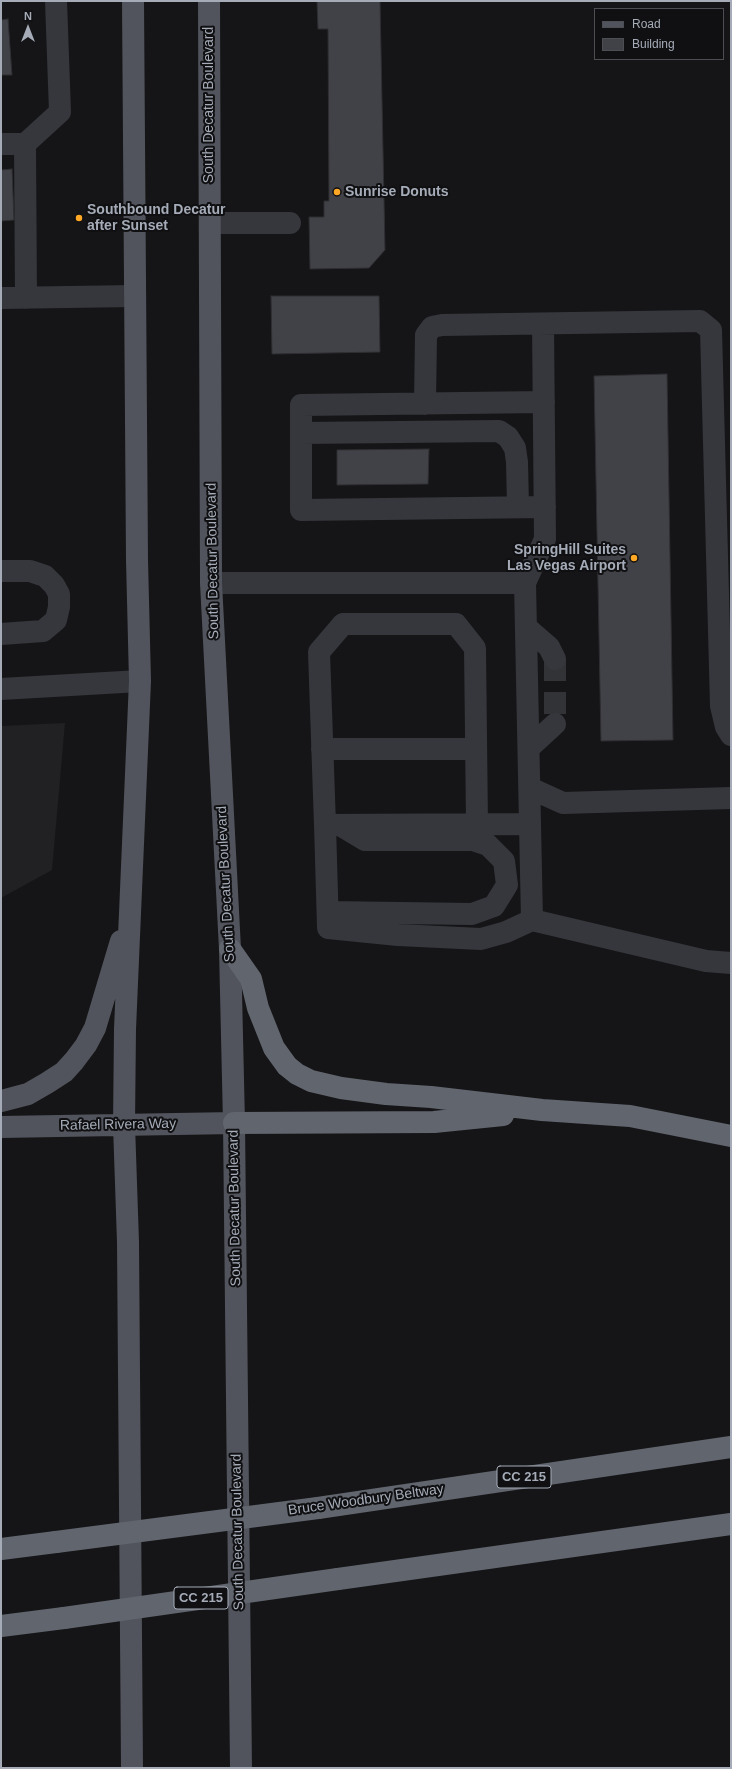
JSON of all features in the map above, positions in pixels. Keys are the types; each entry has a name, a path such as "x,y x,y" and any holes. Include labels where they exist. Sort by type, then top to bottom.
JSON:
{"highway":[{"path":"230,949 250,979 258,1008 274,1048 287,1066 297,1074 312,1081 341,1088 542,1110 630,1116 731,1136"},
{"path":"234,1123 434,1122 542,1110"},
{"name":"Bruce Woodbury Beltway","path":"1,1549 318,1508 731,1447"},
{"name":"CC 215","path":"1,1626 731,1524"}],"main road":[{"path":"132,1768 128,1242 124,1125 125,1029 132,904 140,681 137,560 133,1"},
{"name":"South Decatur Boulevard","path":"209,1 211,582 230,949 234,1123 241,1768"},
{"path":"1,1101 28,1094 47,1084 69,1066 86,1045 94,1028 132,904"},
{"name":"Rafael Rivera Way","path":"1,1127 234,1123"}],"street":[{"path":"1,144 25,144 60,112 56,1"},
{"path":"25,144 26,298"},
{"path":"210,223 290,223"},
{"path":"1,298 135,296"},
{"path":"425,404 426,335 432,327 442,325 700,321 711,330 726,682 721,706 726,727 731,735"},
{"path":"532,920 525,583 545,539 543,324"},
{"path":"544,402 301,405 301,433 302,510 545,506"},
{"path":"301,433 499,431 508,437 515,448 517,462 518,507"},
{"path":"1,571 30,571 45,576 54,585 59,594 59,607 56,620 42,631 1,634"},
{"path":"211,582 525,583"},
{"path":"477,824 475,648 456,624 343,624 319,652 322,749 332,825 328,928 406,935 482,939 506,932 532,920 706,961 731,963"},
{"path":"526,627 549,648 555,659"},
{"path":"1,690 140,681"},
{"path":"529,748 555,724"},
{"path":"322,749 476,749"},
{"path":"530,788 562,803 731,798"},
{"path":"332,825 530,824"},
{"path":"328,912 472,914 494,906 507,885 504,861 488,845 473,840 365,840 332,825"}],"shaded area":[{"path":"65,723 52,870 1,898 1,726"}],"building":[{"path":"317,1 380,1 385,250 369,268 310,269 309,217 324,217 324,201 329,201 328,29 318,29"},
{"path":"8,19 12,75 1,75 1,20"},
{"path":"12,169 14,220 1,221 1,170"},
{"path":"271,296 379,296 380,352 272,354"},
{"name":"SpringHill Suites Las Vegas Airport","path":"667,374 673,740 601,741 594,376"},
{"path":"429,449 428,484 337,485 337,450"}],"tunnel":[{"path":"555,659 555,724"}],"place":[{"name":"Sunrise Donuts","path":"337,192"},
{"name":"Southbound Decatur after Sunset","path":"79,218"},
{"name":"SpringHill Suites Las Vegas Airport","path":"634,558"}]}
